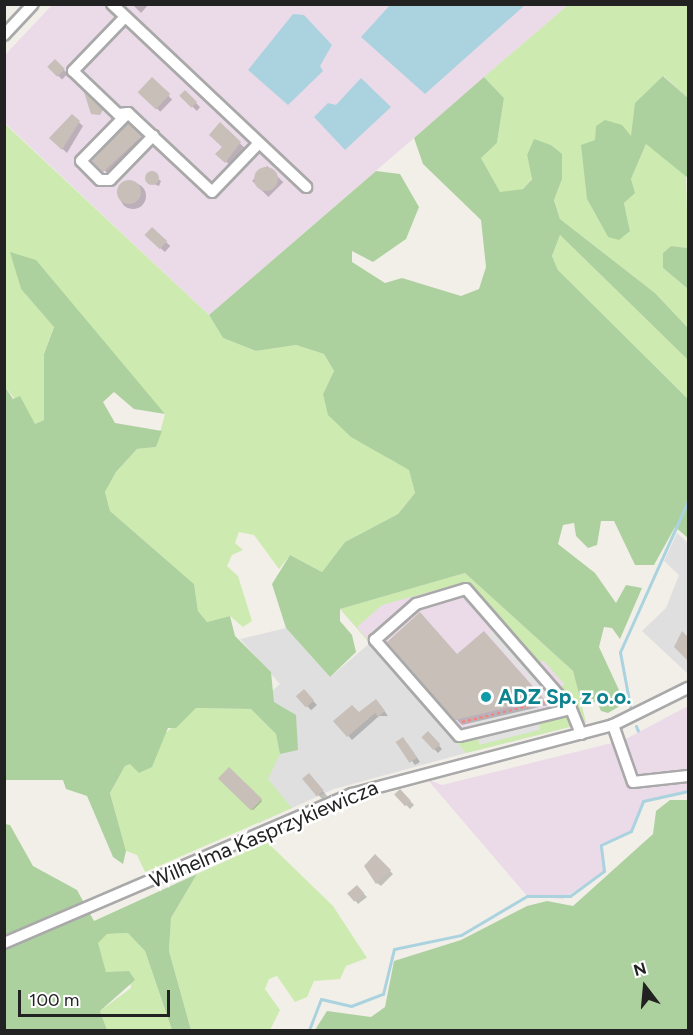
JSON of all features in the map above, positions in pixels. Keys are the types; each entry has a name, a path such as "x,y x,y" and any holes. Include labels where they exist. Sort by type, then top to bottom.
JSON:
{"street":[{"path":"4,35 33,4"},
{"path":"112,4 306,187"},
{"path":"125,17 73,71 118,114 128,113 212,192 259,143"},
{"path":"128,113 81,161 100,180 110,180 153,136"},
{"path":"571,709 459,736 375,640 417,604 465,589 571,709 581,734"},
{"name":"Wilhelma Kasprzykiewicza","path":"9,942 352,794 613,725 688,688"},
{"path":"613,725 633,782 688,776"}],"path":[{"path":"449,725 561,698"}],"shaded area":[{"path":"52,5 568,5 209,315 5,123 4,56"},
{"path":"677,533 688,543 688,674 642,631 666,608 679,575 664,561"},
{"path":"465,573 573,671 586,723 466,753 340,609"},
{"path":"286,628 330,677 370,643 466,753 334,789 259,823 170,737 251,709 280,684 240,639"},
{"path":"494,630 530,670 525,675 489,635"},
{"path":"531,672 552,695 547,700 526,677"},
{"path":"535,706 537,714 474,729 472,722"},
{"path":"688,706 688,791 643,801 631,831 601,845 604,871 563,899 527,896 427,779 442,785 624,740"},
{"path":"538,722 540,730 480,745 478,737"}],"green space":[{"path":"568,5 688,5 688,98 664,76 632,138 595,140 587,199 608,237 630,231 624,203 634,193 631,179 646,144 686,173 688,248 671,246 663,253 663,268 688,289 688,328 655,293 560,219 554,199 562,179 551,145 534,140 527,155 532,178 523,189 500,193 481,158 497,143 504,98 484,77"},
{"path":"663,76 688,98 688,178 646,144 631,179 635,193 624,203 630,231 619,240 608,237 587,199 581,145 595,140 596,126 605,120 622,125 631,136 635,103"},
{"path":"484,77 504,98 497,143 481,158 500,192 523,189 532,179 527,155 534,139 551,145 562,154 562,179 554,200 560,219 655,293 688,328 688,360 560,235 552,256 558,270 688,399 688,538 675,527 654,565 635,565 614,521 601,521 597,545 588,548 576,536 574,523 563,525 558,544 595,573 616,603 626,585 642,588 620,639 612,628 604,627 599,647 625,703 608,713 601,711 597,701 582,706 573,671 465,573 340,609 340,621 352,635 356,652 330,677 286,628 272,584 290,555 322,572 345,542 398,514 415,493 409,470 351,437 328,415 323,394 334,371 324,354 296,345 256,351 223,338 209,315 376,171 400,174 419,207 406,239 373,262 352,251 352,262 385,283 402,278 461,296 479,289 486,267 481,220 423,164 414,138"},
{"path":"4,123 209,315 223,338 256,351 296,345 324,354 334,371 323,394 391,460 409,469 415,493 398,514 345,542 322,572 290,555 279,569 254,535 239,532 235,543 243,550 232,555 227,566 238,576 252,621 243,627 230,616 207,622 198,611 194,584 110,511 105,492 116,472 137,449 156,447 165,414 11,253 21,289 54,326 44,354 44,420 35,424 5,387"},
{"path":"560,235 688,360 688,399 558,270 552,256"},
{"path":"671,246 688,248 688,289 663,268 663,253"},
{"path":"10,252 36,260 165,414 134,409 114,392 103,402 115,423 162,431 156,447 137,449 116,472 105,492 110,511 194,584 198,611 207,622 230,616 235,636 271,672 274,702 296,715 298,750 280,754 276,734 251,709 196,708 176,728 168,728 152,767 139,773 130,764 125,766 110,793 126,851 123,864 113,857 87,796 66,789 63,780 5,780 5,387 13,399 20,396 35,424 44,420 44,354 54,327 21,289"},
{"path":"465,573 573,671 586,723 561,688 564,684 543,660 537,665 465,582 382,605 357,627 458,742 478,737 479,744 540,729 539,722 566,716 574,726 466,753 340,609"},
{"path":"196,708 251,709 276,734 280,754 268,779 292,808 145,872 137,855 126,851 110,793 125,766"},
{"path":"670,800 688,800 688,1030 315,1030 327,1011 371,1017 385,1007 394,961 461,940 527,906 547,901 573,906 653,834 656,811"},
{"path":"5,824 10,825 33,866 77,890 94,921 197,874 171,918 169,951 191,1030 172,1030 145,951 128,933 107,934 98,943 106,972 129,971 135,980 100,1011 107,1030 5,1030"},
{"path":"267,842 333,906 367,958 346,966 340,979 314,981 307,997 295,1002 277,976 269,979 265,989 280,1010 270,1030 191,1030 169,951 171,918 197,874"},
{"path":"129,933 145,951 172,1030 107,1030 100,1011 131,988 129,971 106,973 97,943 107,934"}],"water":[{"path":"390,5 525,5 425,94 361,37"},
{"path":"293,14 304,15 332,45 320,66 323,71 288,105 248,70"},
{"path":"361,78 391,107 345,150 314,117 328,103 336,105"}],"building":[{"path":"55,59 65,69 57,77 47,67"},
{"path":"152,77 170,94 156,109 138,92"},
{"path":"185,90 197,102 191,108 179,96"},
{"path":"84,92 103,110 100,115 91,114"},
{"path":"72,114 80,121 62,150 49,138"},
{"path":"220,122 241,142 225,163 215,154 222,147 209,135"},
{"path":"128,123 142,136 103,172 92,161"},
{"path":"266,167 274,171 278,179 274,187 266,191 258,187 254,179 258,171"},
{"path":"152,171 157,173 159,178 157,183 152,185 147,183 145,178 147,173"},
{"path":"129,180 138,183 141,192 138,201 129,204 120,201 117,192 120,183"},
{"path":"152,227 167,241 160,249 144,235"},
{"path":"420,612 457,654 484,631 544,699 455,720 387,642"},
{"path":"682,631 688,637 688,661 674,647"},
{"path":"304,689 314,700 306,708 296,696"},
{"path":"376,699 385,711 378,717 375,713 347,737 333,721 352,705 359,712"},
{"path":"428,731 440,744 434,750 421,737"},
{"path":"403,737 417,758 410,763 396,742"},
{"path":"229,767 262,799 251,810 218,779"},
{"path":"309,773 324,791 317,796 302,779"},
{"path":"400,789 411,801 405,806 394,794"},
{"path":"375,854 391,870 376,884 364,866"},
{"path":"357,885 364,893 354,902 347,894"}],"waterway":[{"path":"631,711 620,652 688,501"},
{"path":"636,726 638,731"},
{"path":"309,1030 321,999 351,1006 383,994 394,949 461,935 527,896 570,896 604,871 601,845 631,831 643,801 688,791"}],"place":[{"name":"ADZ Sp. z o.o.","path":"486,697"}]}
